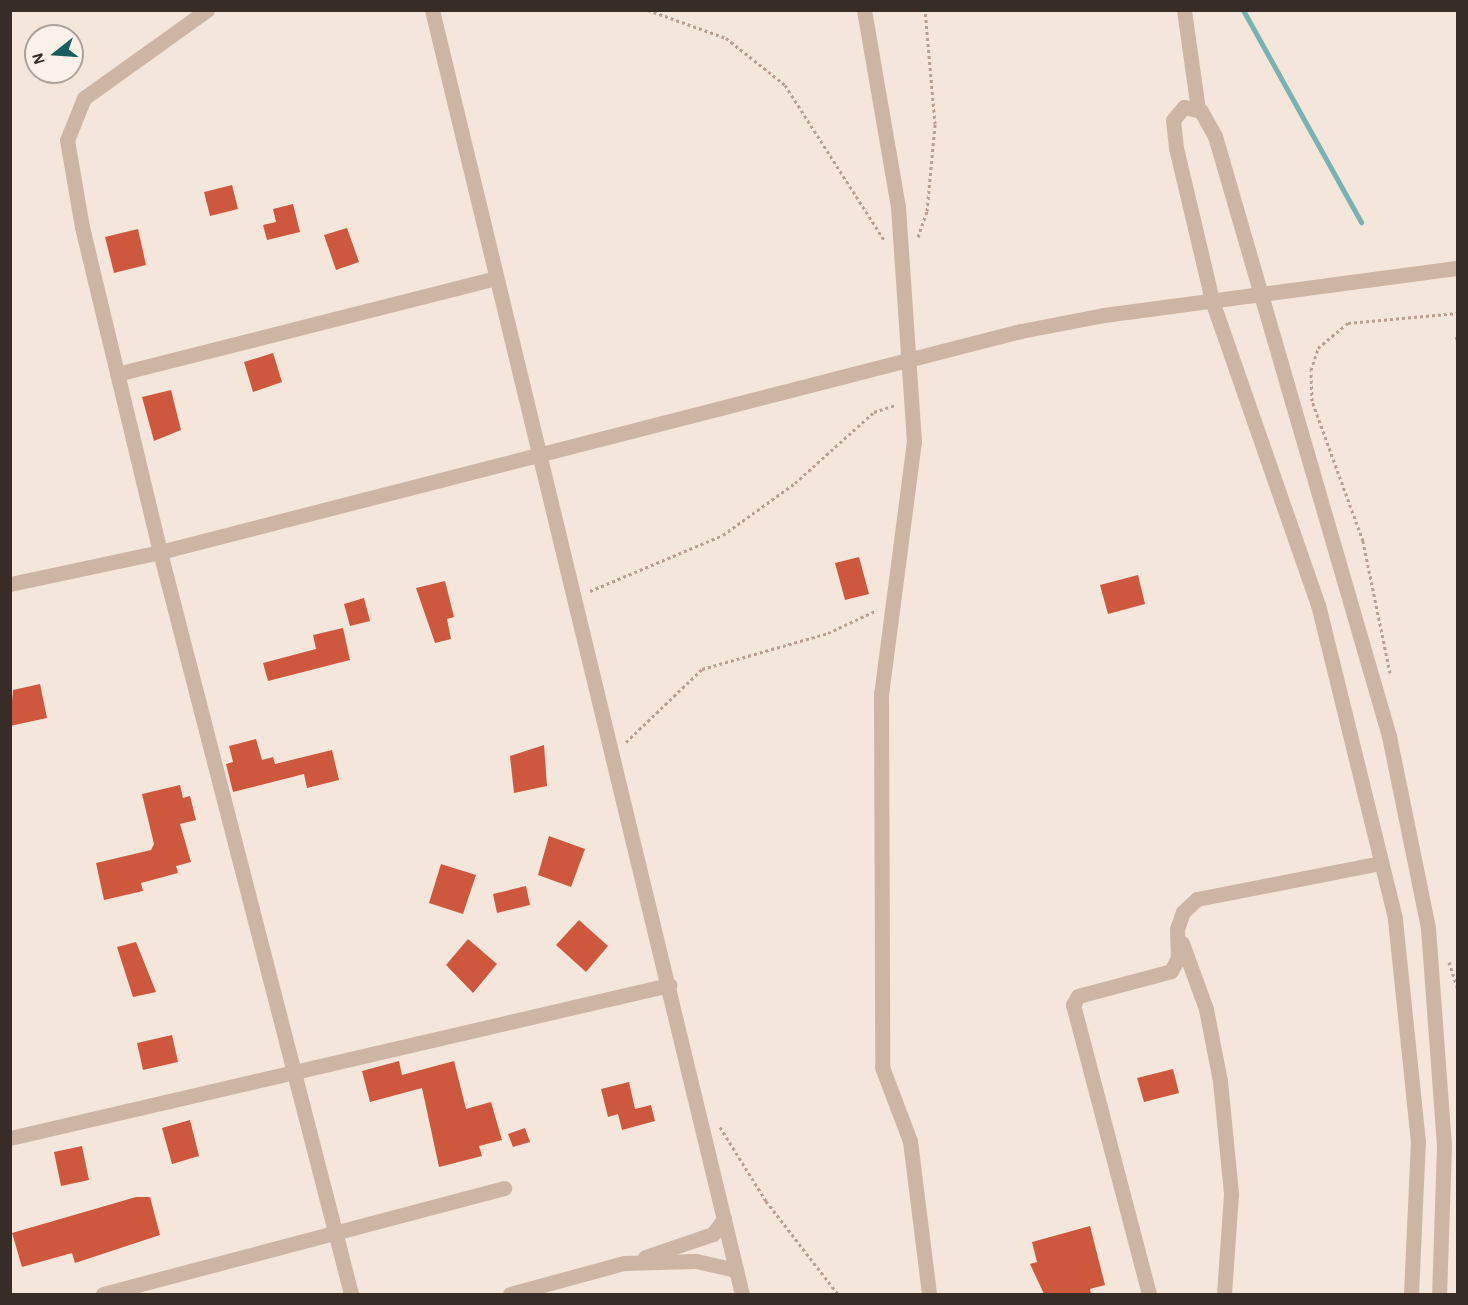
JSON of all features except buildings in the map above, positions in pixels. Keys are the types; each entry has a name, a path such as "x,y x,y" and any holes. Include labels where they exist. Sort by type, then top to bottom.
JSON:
{"street":[{"path":"207,10 84,98 72,117 67,140 80,216 160,552 291,1069 351,1294"},
{"path":"432,10 742,1294"},
{"path":"864,10 898,207 907,360 915,441 881,694 882,1066 910,1141 927,1256 929,1294"},
{"path":"1184,10 1198,109 1215,136 1389,736 1428,928 1444,1146 1439,1294"},
{"path":"1198,109 1184,107 1173,120 1212,300 1318,605 1395,918 1418,1142 1411,1294"},
{"path":"10,584 160,552 907,360 1104,315 1212,300 1262,297 1458,268"},
{"path":"117,374 496,278"},
{"path":"1149,1294 1073,1005 1078,996 1172,971 1178,958 1177,929 1183,912 1197,899 1381,863"},
{"path":"1177,929 1206,1009 1220,1081 1231,1194 1224,1294"},
{"path":"10,1138 291,1069 669,985"},
{"path":"1444,1146 1458,1135"},
{"path":"103,1294 504,1188"},
{"path":"510,1294 624,1263 704,1238 724,1219"},
{"path":"918,1294 927,1256"},
{"path":"624,1263 696,1261 736,1270"}],"path":[{"path":"648,10 726,38 785,85 888,249"},
{"path":"915,244 927,211 935,124 925,10"},
{"path":"1391,679 1363,541 1312,401 1311,370 1318,348 1348,323 1458,313"},
{"path":"575,598 723,535 795,483 874,412 912,401"},
{"path":"613,756 702,669 828,633 892,603"},
{"path":"1447,956 1458,989"},
{"path":"716,1121 766,1201 838,1294"}],"waterway":[{"path":"1243,10 1361,222"}]}
